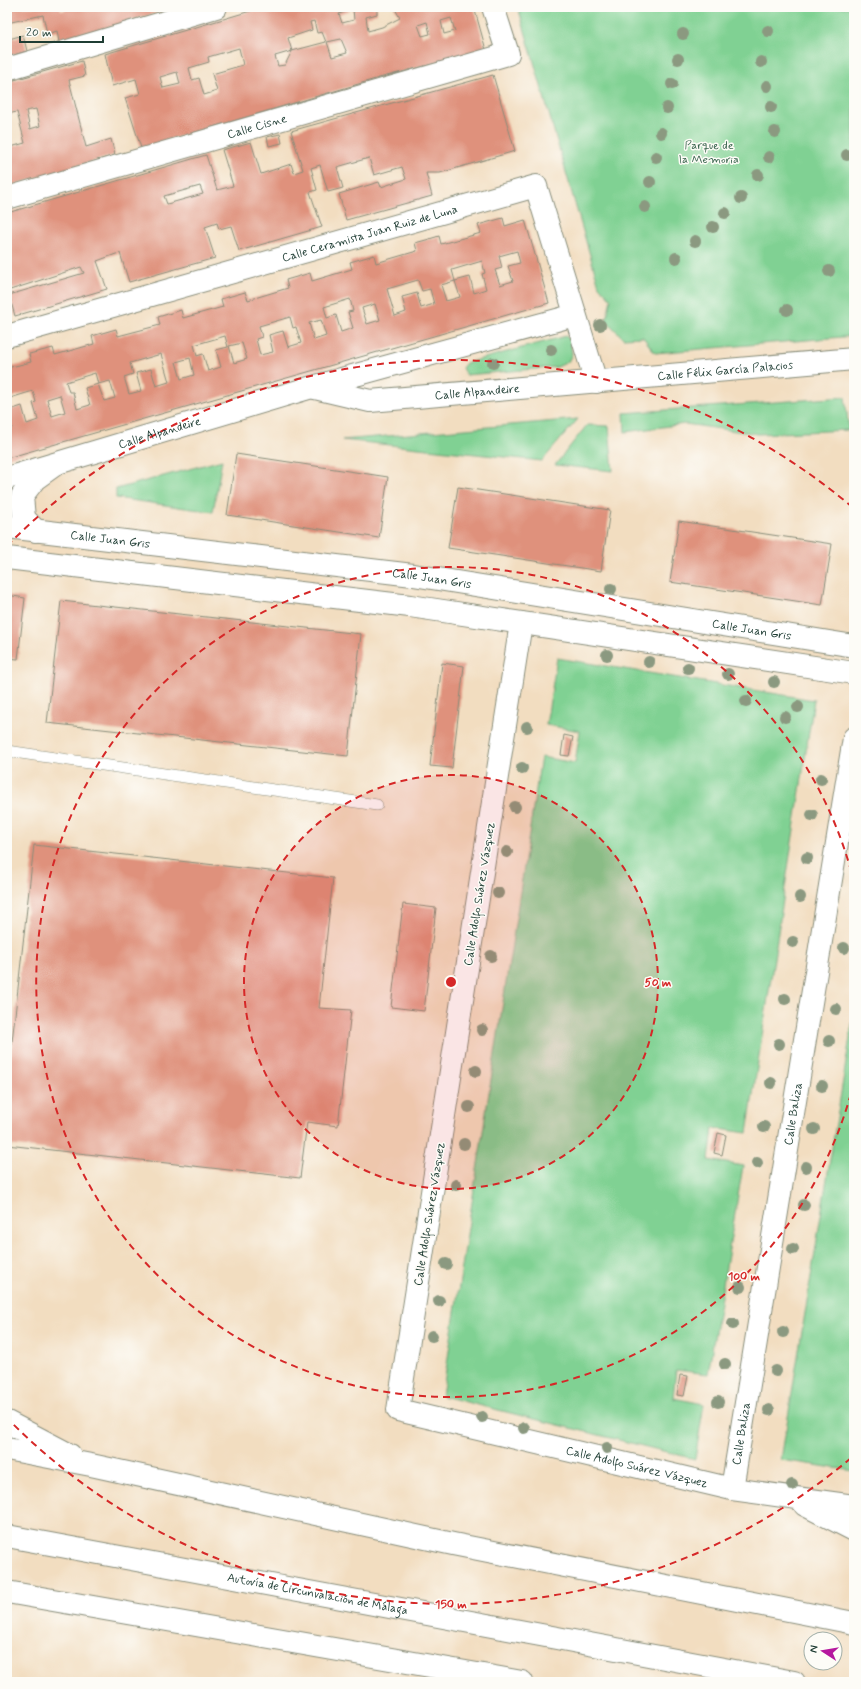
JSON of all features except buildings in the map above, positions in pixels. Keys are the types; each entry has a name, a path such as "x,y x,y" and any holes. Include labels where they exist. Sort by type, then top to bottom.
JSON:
{"main road":[{"path":"7,69 216,7"},
{"name":"Calle Cisne","path":"7,198 508,54 493,7"},
{"name":"Calle Ceramista Juan Ruiz de Luna","path":"7,336 536,186 596,382"},
{"name":"Calle Alpandeire","path":"7,478 312,388 575,315"},
{"name":"Calle Félix García Palacios","path":"596,382 854,360"},
{"name":"Calle Alpandeire","path":"312,388 370,402 596,382"},
{"path":"36,531 24,518 22,496 35,479 56,464"},
{"name":"Calle Juan Gris","path":"7,528 413,575 854,646"},
{"path":"7,558 402,605 854,673"},
{"name":"Calle Adolfo Suárez Vázquez","path":"521,623 398,1410 732,1489 854,1506"},
{"name":"Calle Baliza","path":"732,1489 854,738"},
{"path":"7,1422 91,1465"},
{"path":"7,1449 91,1465 453,1544 854,1623"},
{"path":"788,1497 854,1530"},
{"name":"Autovía de Circunvalación de Málaga","path":"7,1536 794,1682"},
{"path":"7,1592 522,1682"}],"lane":[{"path":"7,751 377,805"}],"green space":[{"name":"Parque de la Memoria","path":"518,7 854,7 854,336 655,353 643,337 623,338 606,320 611,299 599,286"},
{"path":"566,336 570,340 572,354 568,362 557,367 466,375 462,368 466,363"},
{"path":"845,397 849,430 758,434 685,424 625,432 624,413"},
{"path":"578,419 542,461 342,440"},
{"path":"587,425 609,426 613,471 555,465"},
{"path":"222,460 213,512 116,498 116,489"},
{"path":"557,658 814,700 747,1133 713,1128 709,1160 743,1166 708,1374 676,1370 673,1398 704,1404 695,1459 442,1396 541,757 575,763 580,731 546,725"},
{"path":"854,1013 854,1471 781,1460"}]}
